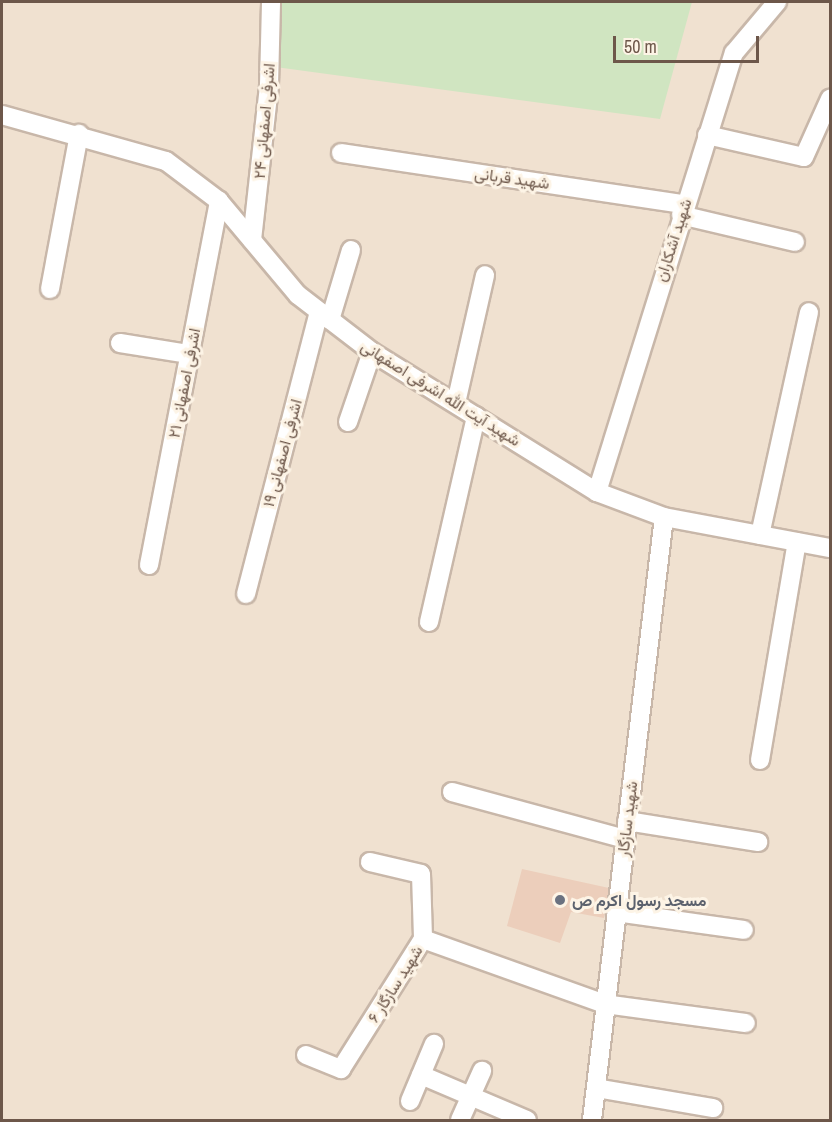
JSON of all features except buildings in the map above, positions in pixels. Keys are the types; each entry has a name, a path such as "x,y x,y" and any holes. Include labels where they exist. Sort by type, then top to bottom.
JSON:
{"street":[{"name":"اشرفی اصفهانی ۲۴","path":"252,240 269,85 272,2"},
{"name":"شهید آشکاران","path":"597,492 683,209 734,53 777,2"},
{"path":"707,135 804,157 831,99"},
{"name":"شهید آیت الله اشرفی اصفهانی","path":"2,115 79,134 166,161 219,201 298,295 325,316 372,352 597,492 664,517 831,548"},
{"path":"50,289 79,134"},
{"name":"شهید قربانی","path":"340,153 683,209 795,242"},
{"name":"اشرفی اصفهانی ۲۱","path":"149,565 219,201"},
{"name":"اشرفی اصفهانی ۱۹","path":"246,594 325,316 351,250"},
{"path":"456,403 485,275"},
{"path":"760,535 810,312"},
{"path":"120,343 189,354"},
{"path":"348,422 372,352"},
{"path":"429,622 476,416"},
{"name":"شهید سازگار","path":"592,1120 664,517"},
{"path":"760,760 797,542"},
{"path":"452,792 626,830 758,842"},
{"path":"370,862 421,874 423,939"},
{"path":"616,912 744,930"},
{"name":"شهید سازگار ۶","path":"306,1055 341,1069 423,939 605,1004 746,1023"},
{"path":"410,1101 434,1044"},
{"path":"460,1120 482,1071"},
{"path":"420,1075 527,1120"},
{"path":"596,1088 713,1108"}],"shaded area":[{"path":"2,2 830,2 830,1120 2,1120"}],"green space":[{"path":"271,2 692,2 660,119 268,66"}],"place":[{"name":"مسجد رسول اکرم ص","path":"560,900"}]}
